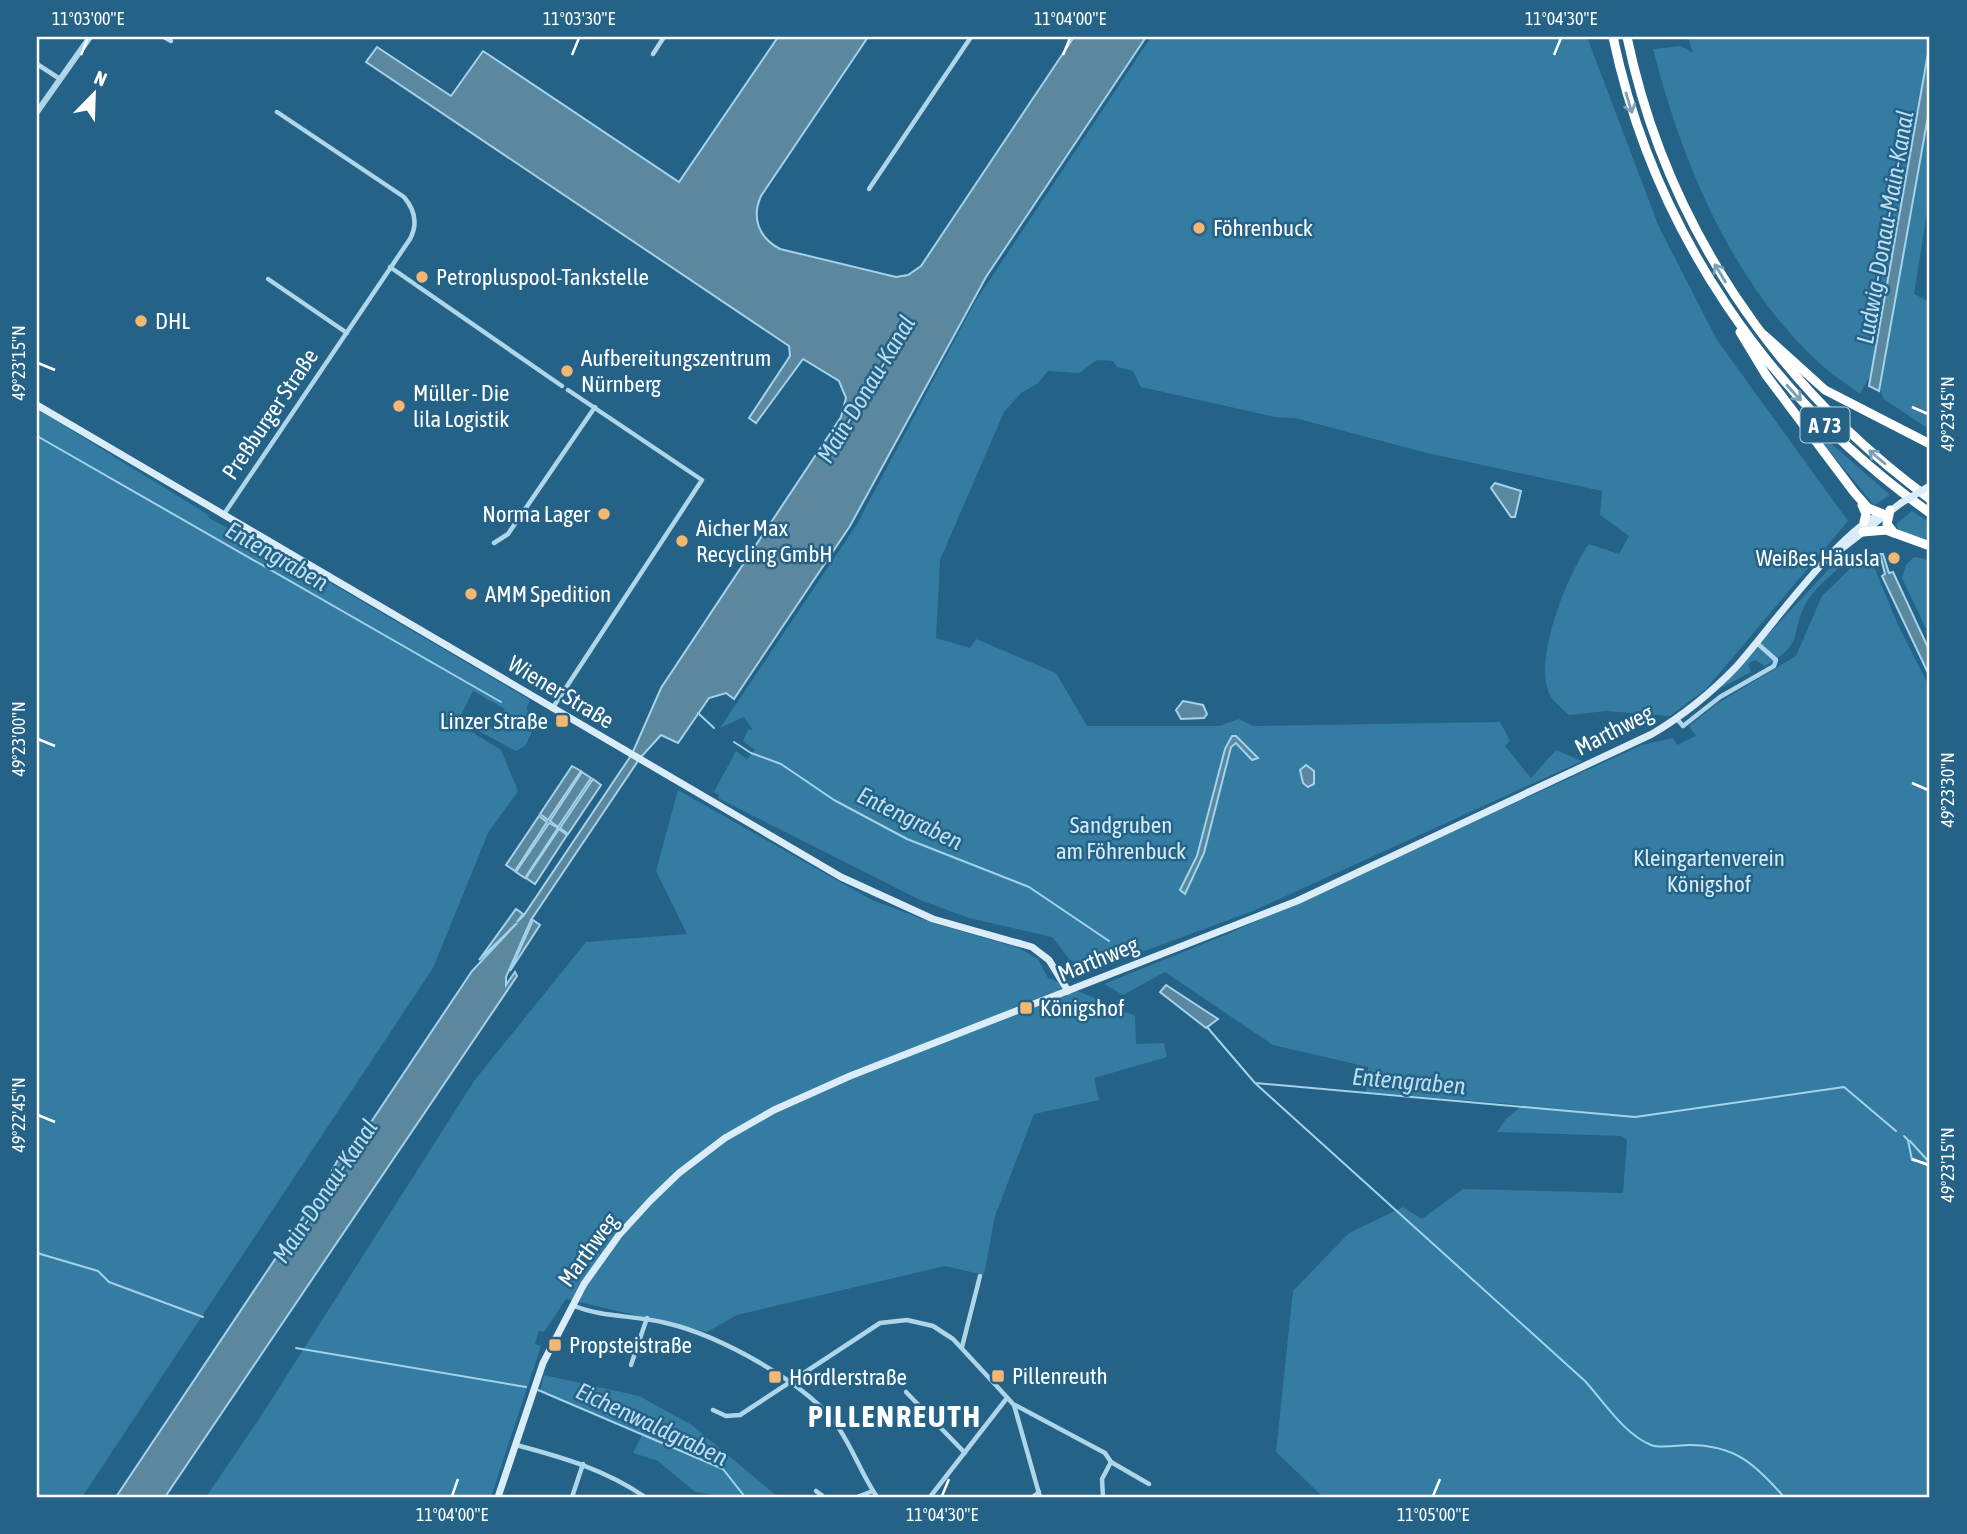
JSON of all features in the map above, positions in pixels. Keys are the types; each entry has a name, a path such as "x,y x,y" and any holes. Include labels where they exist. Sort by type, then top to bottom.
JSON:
{"highway":[{"name":"A 73","path":"1613,37 1629,101 1656,176 1684,236 1736,320 1765,360 1819,420 1864,462 1930,513"},
{"name":"A 73","path":"1627,37 1647,116 1678,195 1709,256 1758,330 1828,411 1865,447 1930,499"},
{"path":"1736,320 1744,342 1760,367 1854,492 1868,508 1886,512 1887,524 1895,533"},
{"name":"A 73","path":"1758,330 1825,390 1930,444"},
{"path":"1854,492 1865,511 1860,530 1879,529 1930,546"}],"main road":[{"name":"Wiener Straße","path":"37,405 785,846 877,896 945,923 1032,947 1049,960 1068,991"},
{"name":"Marthweg","path":"498,1497 539,1373 572,1305 604,1255 640,1211 679,1173 733,1132 850,1076 1318,891 1612,755 1677,719 1716,687 1849,539 1886,512 1929,487"}],"street":[{"path":"37,113 90,37"},
{"path":"164,37 171,41"},
{"path":"653,54 664,37"},
{"path":"869,189 971,37"},
{"path":"37,64 60,79"},
{"name":"Preßburger Straße","path":"223,515 410,239 415,225 414,212 404,197 277,112"},
{"path":"390,267 702,480 569,679 552,709"},
{"path":"268,279 346,333"},
{"path":"494,543 509,534 595,407"},
{"path":"1677,719 1683,726 1720,697 1774,666 1776,660 1757,643"},
{"path":"961,1348 981,1276"},
{"path":"572,1305 604,1315 646,1318 702,1334 805,1393 837,1426 877,1497"},
{"path":"631,1364 646,1318"},
{"path":"713,1410 726,1416 740,1415 880,1324 897,1320 920,1322 942,1331 1014,1405 1105,1453 1111,1462 1149,1484"},
{"path":"906,1392 965,1453"},
{"path":"934,1496 1007,1398"},
{"path":"1014,1405 1039,1495 1034,1497"},
{"path":"516,1445 583,1464 645,1497"},
{"path":"1103,1497 1102,1479 1111,1462"},
{"path":"572,1497 583,1464"},
{"path":"816,1490 824,1497"},
{"path":"857,1497 873,1491"}],"green space":[{"name":"Sandgruben am Föhrenbuck","path":"1151,37 1587,37 1659,227 1717,340 1848,521 1706,689 1670,716 1606,711 1569,715 1550,695 1546,680 1549,640 1555,618 1572,575 1589,544 1619,554 1629,536 1600,515 1602,491 1427,453 1295,418 1275,417 1141,387 1133,371 1117,367 1113,361 1097,360 1079,373 1048,371 1037,384 1021,393 1004,412 940,560 936,638 970,648 976,639 1056,673 1087,726 1219,726 1239,719 1253,726 1500,722 1510,741 1505,746 1531,778 1556,750 1582,761 1253,911 1090,971 1070,960 1052,937 969,918 920,900 718,798 719,795 714,792 736,751 747,759 755,750 743,741 748,730 753,730 744,717 720,728 857,524 975,302"},
{"path":"1688,37 1930,37 1873,370 1860,394 1823,366 1787,330 1735,257 1714,218 1679,134 1653,49 1681,46 1693,53"},
{"path":"1930,105 1930,194 1914,294 1930,302 1930,430 1884,399 1880,390"},
{"path":"37,409 207,514 209,518 310,571 530,700 526,709 539,718 525,746 516,751 477,730 466,719 468,716 491,728 505,709 473,691 457,723 501,750 518,791 488,833 433,968 82,1497 37,1497"},
{"path":"1803,419 1890,495 1874,505"},
{"path":"1912,511 1930,523 1930,541 1899,531 1896,524"},
{"path":"1842,555 1847,560 1808,600 1787,650 1765,666 1755,660 1748,664 1751,672 1723,687 1721,685"},
{"name":"Kleingartenverein Königshof","path":"1870,557 1898,625 1930,688 1930,1497 1323,1497 1276,1452 1293,1291 1349,1233 1403,1207 1422,1219 1463,1189 1623,1193 1627,1140 1621,1136 1497,1132 1506,1119 1522,1105 1366,1092 1368,1067 1273,1045 1165,972 1123,995 1104,984 1230,933 1642,745 1673,738 1677,745 1696,736 1689,726 1718,703 1796,656 1822,596 1861,558"},
{"path":"1914,557 1930,560 1930,637 1902,578 1906,565"},
{"path":"678,790 872,900 933,923 1019,948 1038,959 1048,978 1135,1016 1136,1044 1164,1043 1167,1057 1094,1078 1099,1100 1034,1114 995,1216 984,1275 945,1266 737,1315 707,1332 566,1299 544,1332 539,1331 535,1344 541,1346 491,1497 206,1497 261,1416 474,1081 586,942 687,934 656,871"},
{"path":"544,1375 639,1396 692,1425 778,1497 724,1497 695,1492 658,1461 633,1453 642,1435 540,1391"}],"water":[{"name":"Main-Donau-Kanal","path":"778,37 868,37 761,196 757,212 759,227 767,239 780,249 896,277 908,275 921,266 1074,37 1146,37 986,277 850,526 734,699 726,693 709,698 678,743 661,735 640,758 531,920 506,977 506,985 515,972 517,976 165,1497 116,1497 324,1186 342,1152 351,1152 472,971 517,923 479,960 516,909 523,914 517,922 524,915 632,754 661,688 841,417 846,398 839,381 803,359 756,423 749,418 790,356 789,346 366,62 377,47 451,96 483,51 679,182"},
{"path":"1930,42 1930,105 1879,391 1869,386"},
{"path":"1495,483 1521,491 1515,517 1511,517 1491,488"},
{"path":"1880,554 1883,554 1889,573 1893,572 1930,652 1930,677 1882,576 1885,574"},
{"path":"1183,701 1203,705 1207,714 1204,718 1181,719 1176,710"},
{"path":"1232,736 1236,736 1258,758 1252,760 1236,743 1231,747 1204,853 1185,894 1180,890 1197,856 1225,749"},
{"path":"1306,765 1314,771 1314,784 1308,787 1303,783 1300,770"},
{"path":"572,766 581,771 548,820 540,814"},
{"path":"582,772 591,778 558,827 550,821"},
{"path":"593,779 601,785 568,834 560,828"},
{"path":"539,816 547,822 515,871 506,865"},
{"path":"549,823 558,828 525,878 516,872"},
{"path":"559,829 567,835 535,884 526,878"},
{"path":"533,920 540,925 510,971"},
{"path":"1166,985 1218,1019 1206,1028 1160,992"}],"waterway":[{"name":"Entengraben","path":"37,436 501,702"},
{"name":"Entengraben","path":"698,713 714,728"},
{"name":"Entengraben","path":"734,742 751,753 781,764 834,800 907,839 1029,887 1109,941"},
{"name":"Entengraben","path":"1207,1027 1255,1083 1635,1117 1844,1087 1896,1131"},
{"path":"1256,1084 1585,1381 1632,1433 1655,1446 1705,1446 1732,1453 1753,1466 1784,1497"},
{"path":"1904,1136 1908,1140 1912,1160 1930,1164"},
{"path":"1910,1141 1930,1163"},
{"name":"Eichenwaldgraben","path":"37,1253 98,1271 109,1282 203,1317"},
{"name":"Eichenwaldgraben","path":"296,1348 526,1387"},
{"name":"Eichenwaldgraben","path":"538,1390 723,1469 745,1497"}],"place":[{"name":"Föhrenbuck","path":"1199,228"},
{"name":"Petropluspool-Tankstelle","path":"422,277"},
{"name":"DHL","path":"141,321"},
{"name":"Aufbereitungszentrum Nürnberg","path":"567,371"},
{"name":"Müller - Die lila Logistik","path":"399,406"},
{"name":"Norma Lager","path":"604,514"},
{"name":"Aicher Max Recycling GmbH","path":"682,541"},
{"name":"Weißes Häusla","path":"1894,558"},
{"name":"AMM Spedition","path":"471,594"},
{"name":"Linzer Straße","path":"562,721"},
{"name":"Königshof","path":"1026,1008"},
{"name":"Propsteistraße","path":"555,1345"},
{"name":"Pillenreuth","path":"998,1376"},
{"name":"Hordlerstraße","path":"775,1377"}],"district":[{"name":"PILLENREUTH","path":"895,1416"}],"water label":[{"name":"Ludwig-Donau-Main-Kanal","path":"1885,227"}]}
